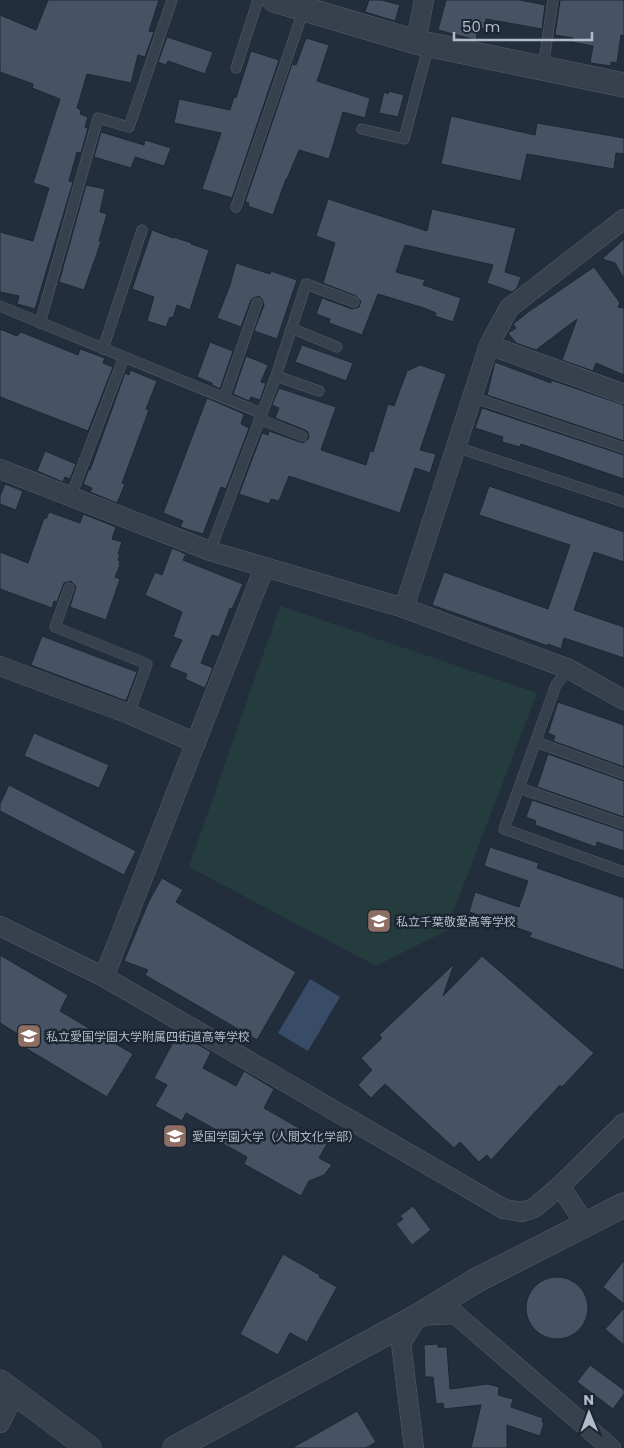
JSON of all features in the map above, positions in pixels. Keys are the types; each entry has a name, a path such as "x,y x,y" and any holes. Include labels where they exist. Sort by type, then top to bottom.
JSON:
{"street":[{"path":"274,0 423,43 624,85"},
{"path":"423,43 424,0"},
{"path":"404,608 489,345 509,308 624,219"},
{"path":"489,345 624,394"},
{"path":"0,470 210,551 404,608 569,669 624,700"},
{"path":"104,977 264,568"},
{"path":"0,666 129,714 196,743"},
{"path":"0,926 104,977 504,1209 522,1212 534,1208 560,1186 624,1123"},
{"path":"560,1186 586,1225"},
{"path":"175,1448 418,1316 478,1280 624,1205"},
{"path":"418,1316 455,1314 612,1448"},
{"path":"414,1448 401,1343 418,1316"},
{"path":"0,1423 8,1388 89,1448"}],"lane":[{"path":"40,323 98,118 129,127 172,0"},
{"path":"236,68 258,0"},
{"path":"543,68 553,0"},
{"path":"236,207 304,9"},
{"path":"362,129 404,140 423,43"},
{"path":"103,349 142,230"},
{"path":"210,551 276,376 306,284 354,302"},
{"path":"224,398 256,302"},
{"path":"0,306 224,398 302,436"},
{"path":"292,328 337,347"},
{"path":"71,496 124,357"},
{"path":"276,376 319,391"},
{"path":"472,397 624,448"},
{"path":"456,447 624,502"},
{"path":"69,588 55,627 147,664 129,714"},
{"path":"569,669 556,685 504,829 624,872"},
{"path":"536,742 624,774"},
{"path":"519,788 624,824"}],"green space":[{"path":"280,606 537,693 446,931 376,966 189,867"}],"water":[{"path":"310,979 340,997 308,1051 278,1033"}],"building":[{"path":"48,0 159,0 149,31 154,32 145,57 138,55 131,83 87,74 77,108 81,110 80,114 88,117 85,127 88,128 81,153 77,152 69,181 73,182 35,309 17,304 19,296 0,292 0,232 33,241 49,188 33,183 60,99 32,88 33,84 0,72 0,15 36,30"},
{"path":"369,0 382,0 400,5 395,21 365,12"},
{"path":"446,0 520,0 545,5 542,29 486,19 484,29 478,28 476,40 438,30"},
{"path":"560,0 624,0 624,36 621,35 617,63 611,62 611,66 590,63 593,46 572,42 573,38 555,35"},
{"path":"167,37 213,52 205,74 168,61 166,65 158,62"},
{"path":"306,38 329,45 317,81 370,98 365,118 343,112 329,159 299,150 273,215 248,206 249,203 245,202 292,64 296,65"},
{"path":"251,51 279,60 232,198 202,189 221,133 174,123 179,99 230,110 234,97 236,98"},
{"path":"389,91 404,95 398,117 379,113 384,92 388,94"},
{"path":"451,116 535,135 537,123 624,138 624,154 616,153 614,169 527,154 521,181 441,164"},
{"path":"101,132 144,145 145,140 171,148 164,166 135,157 131,168 94,157"},
{"path":"86,185 105,189 100,212 107,214 99,241 101,242 84,290 59,282"},
{"path":"328,199 427,231 432,209 516,228 505,272 521,277 517,288 512,292 487,283 493,265 405,245 396,272 425,280 423,285 461,298 453,322 435,316 436,313 424,308 378,294 362,335 329,323 330,319 316,314 322,298 352,309 359,307 361,301 356,296 323,283 335,243 316,236"},
{"path":"152,230 209,250 190,310 177,305 173,318 170,317 166,327 147,321 154,297 132,289"},
{"path":"624,239 624,279 615,263 602,259"},
{"path":"236,263 270,274 271,271 297,280 277,339 254,331 264,305 259,296 251,300 241,327 217,318 230,285"},
{"path":"594,267 620,303 618,307 624,308 624,375 596,363 593,371 562,360 577,319 536,350 516,343 508,333 516,328 513,324 531,310"},
{"path":"0,329 17,336 21,332 78,355 80,349 105,358 103,363 113,367 88,431 0,397"},
{"path":"210,342 233,351 220,389 212,385 212,383 197,377"},
{"path":"302,345 353,363 346,381 295,362"},
{"path":"246,356 268,365 261,382 266,383 260,400 251,397 249,401 233,394"},
{"path":"495,362 551,383 551,380 624,405 624,441 487,395"},
{"path":"420,365 446,374 420,450 436,454 430,473 415,468 400,513 289,476 279,501 271,499 269,504 239,494 262,433 268,435 269,431 303,443 309,438 308,432 305,430 275,418 279,408 272,405 279,388 336,407 321,450 366,465 370,451 373,452 388,404 394,406 407,371"},
{"path":"130,370 157,381 146,409 149,410 122,483 125,484 117,503 90,492 92,488 83,484 90,470 125,373 129,375"},
{"path":"207,398 244,414 241,424 249,428 226,489 221,487 203,534 180,527 183,521 163,513"},
{"path":"482,408 624,455 624,479 521,444 520,447 502,442 503,437 475,428"},
{"path":"45,451 76,464 70,479 65,477 63,482 37,471"},
{"path":"5,484 23,491 16,510 0,504 0,496"},
{"path":"489,486 624,532 624,562 594,552 574,610 624,627 624,658 564,638 561,649 548,644 548,646 432,605 444,572 548,609 570,545 479,515"},
{"path":"49,512 80,523 83,514 116,527 112,539 122,542 118,554 120,555 118,560 120,565 115,577 120,579 106,620 70,607 76,587 71,581 64,583 57,602 54,601 52,608 0,589 0,552 28,563 44,518 46,519"},
{"path":"172,548 186,554 183,560 243,584 232,609 230,608 219,637 212,635 201,663 213,668 205,688 185,679 187,674 169,667 182,640 173,637 182,612 145,595 155,572 162,575"},
{"path":"42,636 137,672 126,701 31,665"},
{"path":"558,702 624,725 624,767 553,741 555,736 548,733"},
{"path":"34,733 109,765 99,788 24,756"},
{"path":"548,754 624,781 624,817 537,787"},
{"path":"9,785 136,851 124,875 0,811 0,804"},
{"path":"532,800 624,831 624,851 597,842 596,847 535,825 536,821 526,817"},
{"path":"490,847 539,863 537,868 624,898 624,970 529,937 532,933 469,912 475,892 519,907 528,881 484,866"},
{"path":"162,878 183,890 176,902 296,972 257,1040 145,975 148,970 124,961 149,901"},
{"path":"0,955 68,995 60,1011 133,1054 107,1097 24,1047 28,1040 0,1023"},
{"path":"482,956 594,1053 562,1087 560,1085 491,1160 487,1155 479,1162 460,1142 454,1148 385,1084 371,1098 358,1085 372,1070 361,1058 382,1038 379,1035 454,964 443,996"},
{"path":"178,1033 211,1052 203,1068 236,1086 244,1071 274,1089 264,1108 327,1144 319,1158 332,1165 324,1175 309,1181 301,1196 244,1164 247,1157 209,1136 213,1128 186,1113 182,1121 155,1106 167,1085 154,1078"},
{"path":"413,1206 431,1230 412,1245 396,1224 403,1219 400,1216"},
{"path":"283,1254 337,1287 307,1342 290,1333 278,1355 240,1334"},
{"path":"624,1260 624,1304 603,1287"},
{"path":"557,1277 574,1282 579,1286 583,1291 588,1308 583,1325 579,1330 574,1334 557,1339 540,1334 535,1330 531,1325 526,1308 531,1291 535,1286 540,1282"},
{"path":"624,1308 624,1345 605,1329"},
{"path":"438,1344 438,1347 447,1347 450,1389 488,1384 499,1387 498,1395 513,1399 511,1407 543,1418 542,1422 544,1423 540,1436 507,1425 507,1448 471,1448 481,1405 444,1409 443,1403 436,1404 433,1377 425,1377 424,1345"},
{"path":"590,1365 624,1390 624,1394 613,1409 577,1382"},
{"path":"357,1411 376,1442 366,1448 292,1448"}],"place":[{"name":"私立千葉敬愛高等学校","path":"379,921"},
{"name":"私立愛国学園大学附属四街道高等学校","path":"29,1036"},
{"name":"愛国学園大学（人間文化学部）","path":"175,1136"}]}
